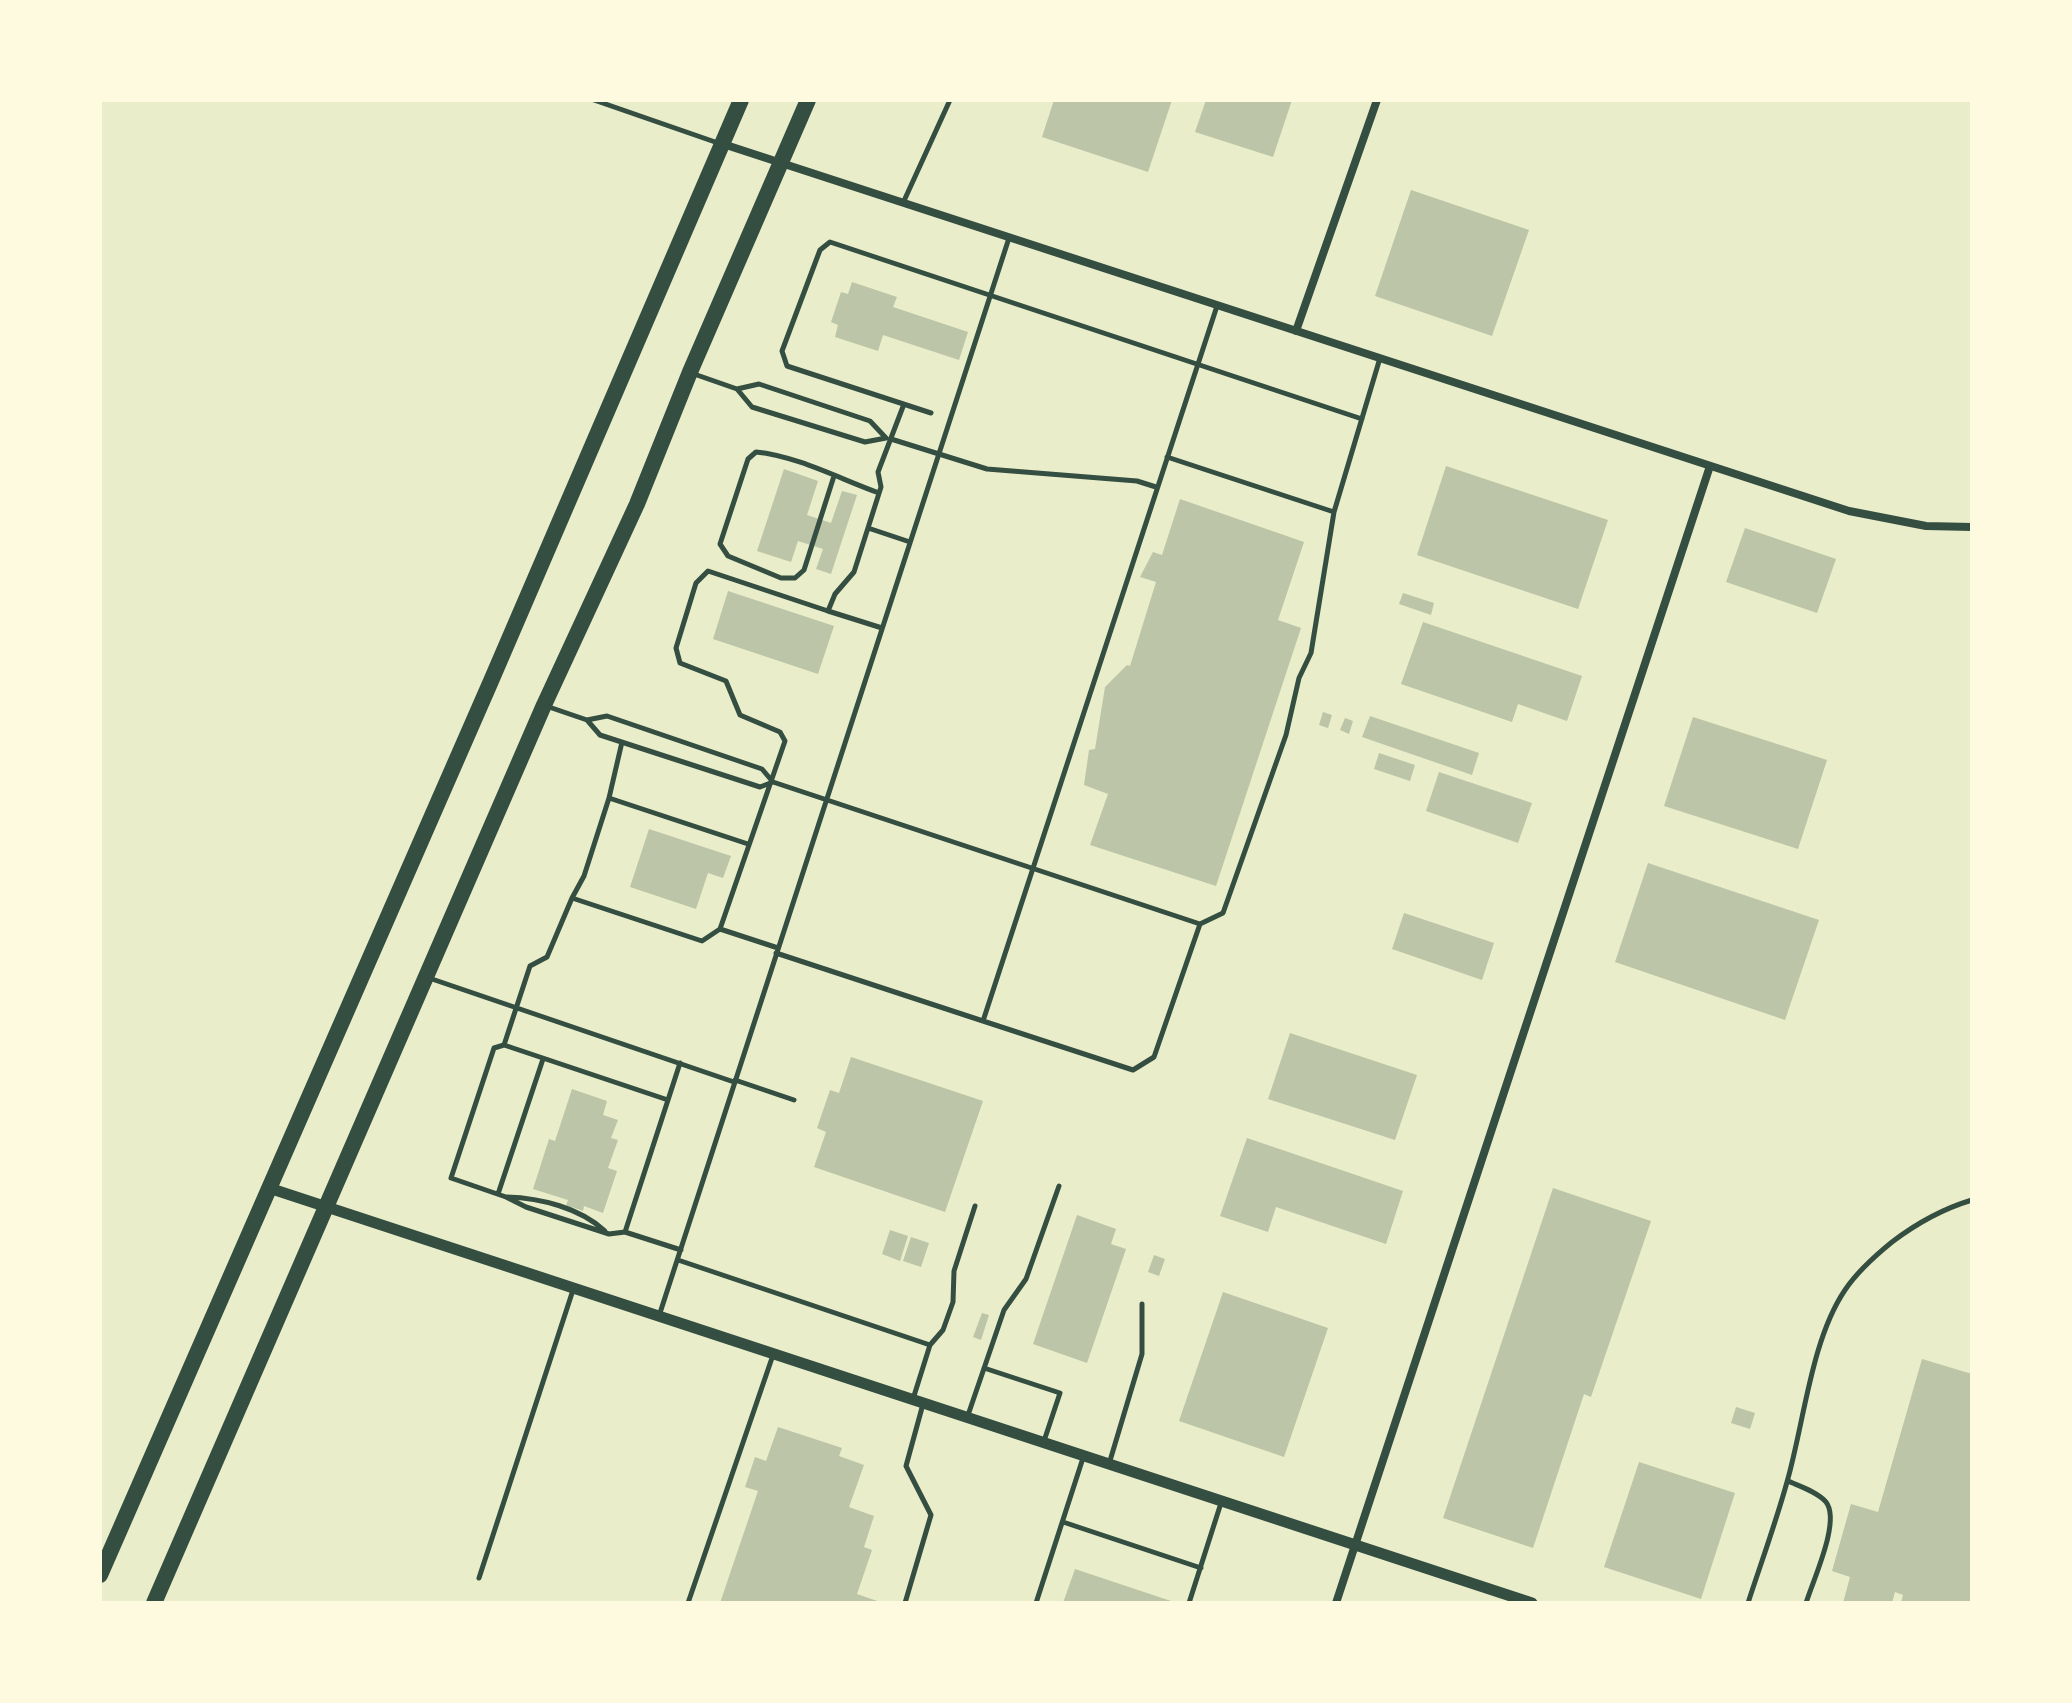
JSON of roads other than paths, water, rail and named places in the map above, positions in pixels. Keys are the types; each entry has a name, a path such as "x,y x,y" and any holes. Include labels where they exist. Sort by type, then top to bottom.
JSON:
{"highway":[{"path":"100,1575 498,667 741,100"},
{"path":"154,1603 544,705 637,504 690,372 808,100"}],"street":[{"path":"1296,331 1377,100"},
{"path":"723,144 1849,511 1926,526 1972,527"},
{"path":"1336,1603 1710,466"},
{"path":"269,1188 1532,1603"}],"lane":[{"path":"594,100 723,144"},
{"path":"903,203 950,100"},
{"path":"659,1317 1009,238"},
{"path":"931,413 787,366 782,351 820,250 830,242 1362,419"},
{"path":"983,1021 1218,304"},
{"path":"587,720 607,716 762,769 773,782 1200,924 1223,913 1286,735 1299,678 1311,653 1334,512 1380,358"},
{"path":"690,372 737,389 752,407 865,442 889,438"},
{"path":"737,389 759,384 870,421 889,438 938,455 1004,472 1137,481 1156,487"},
{"path":"828,611 835,594 854,572 881,487 878,472 904,404"},
{"path":"834,476 804,570 795,578 781,578 728,556 720,544 748,459 756,452 770,454 834,476 879,493"},
{"path":"1167,457 1334,512"},
{"path":"868,528 910,542"},
{"path":"572,898 702,941 720,929 785,741 780,732 740,715 726,681 680,663 676,648 696,583 708,571 882,628"},
{"path":"544,705 587,720 600,735 760,787 773,782"},
{"path":"504,1045 530,966 547,957 584,876 609,798 622,742"},
{"path":"609,798 748,844"},
{"path":"720,929 1133,1070 1154,1057 1200,924"},
{"path":"426,977 794,1100"},
{"path":"668,1100 504,1045 494,1048 451,1178 609,1234 625,1232 681,1250"},
{"path":"498,1194 543,1059"},
{"path":"625,1232 680,1063"},
{"path":"967,1418 1004,1310 1026,1279 1059,1186"},
{"path":"506,1197 531,1198 591,1218 609,1234"},
{"path":"1748,1603 1788,1481 1819,1352 1830,1319 1845,1289 1878,1253 1911,1228 1945,1209 1972,1200"},
{"path":"905,1603 931,1515 906,1466 930,1345 943,1330 953,1302 954,1271 975,1206"},
{"path":"678,1260 930,1345"},
{"path":"479,1578 573,1289"},
{"path":"1108,1465 1142,1354 1142,1304"},
{"path":"688,1603 773,1355"},
{"path":"984,1368 1060,1393 1044,1443"},
{"path":"1036,1603 1084,1457"},
{"path":"1788,1481 1822,1498 1828,1505 1831,1525 1806,1603"},
{"path":"1189,1603 1221,1503"},
{"path":"1063,1522 1201,1568"}]}
